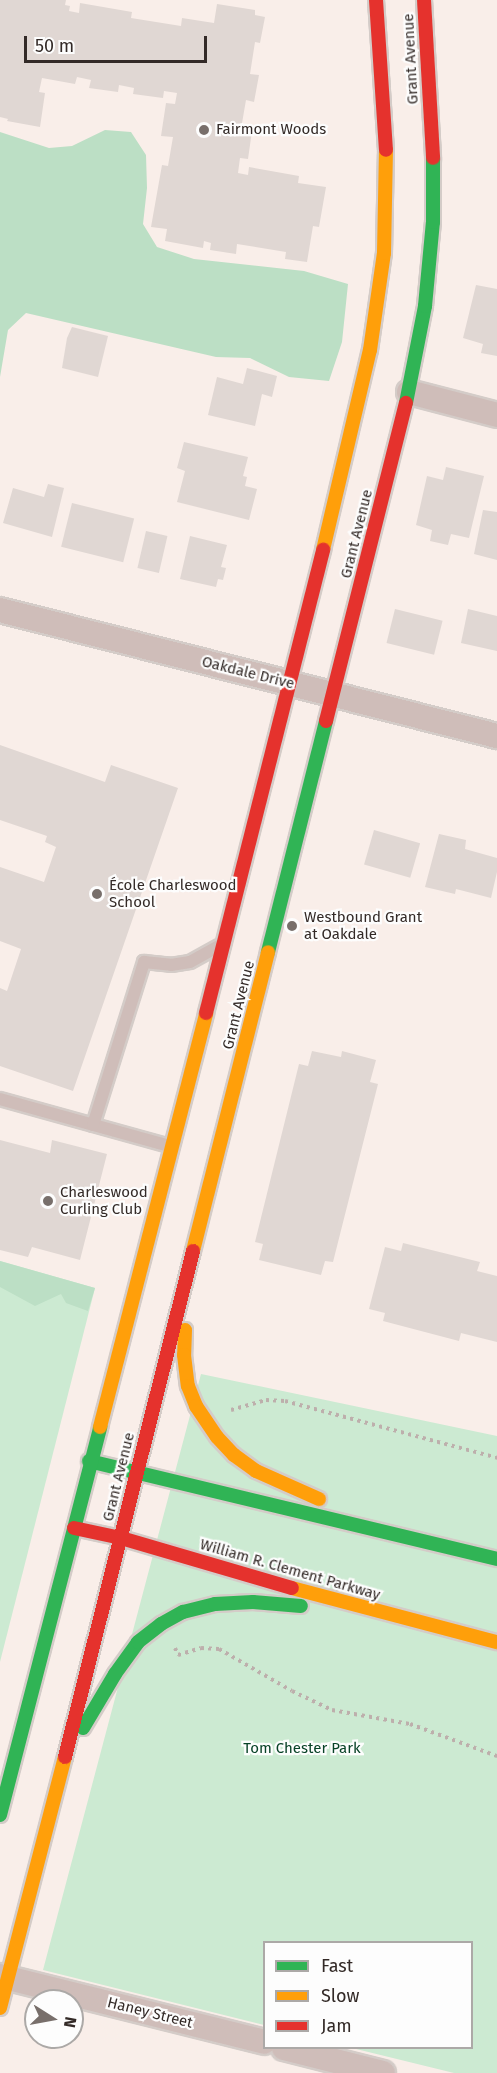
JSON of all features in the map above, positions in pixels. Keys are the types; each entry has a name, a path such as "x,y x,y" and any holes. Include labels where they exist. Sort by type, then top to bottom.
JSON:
{"main road":[{"name":"Grant Avenue","path":"0,1815 170,1146 291,684 370,350 384,252 386,154 376,0"},
{"name":"Grant Avenue","path":"0,2008 4,1977 63,1763 121,1538 409,392 425,306 433,222 433,158 424,0"},
{"path":"186,1280 184,1355 188,1386 196,1406 217,1437 234,1455 256,1471 400,1534"},
{"path":"89,1461 497,1559"},
{"name":"William R. Clement Parkway","path":"74,1528 121,1538 376,1612 497,1642"},
{"path":"63,1763 115,1674 138,1642 161,1624 183,1612 215,1604 253,1602 376,1612"}],"street":[{"path":"409,392 497,415"},
{"name":"Oakdale Drive","path":"0,610 497,736"},
{"name":"Haney Street","path":"4,1977 263,2042"},
{"path":"288,2049 383,2073"}],"lane":[{"path":"93,1125 144,962 171,965 190,962 222,944"},
{"path":"0,1099 170,1146"}],"path":[{"path":"236,1408 266,1400 285,1401 497,1458"},
{"path":"192,1651 211,1647 219,1649 292,1691 332,1710 410,1724 497,1756"}],"green space":[{"path":"105,130 131,132 146,155 147,188 143,224 157,247 194,259 304,271 348,284 342,342 329,381 289,377 250,358 216,357 26,313 8,330 0,377 0,132 49,148 72,146"},
{"path":"0,1261 95,1288 0,1662"},
{"path":"0,1261 95,1288 88,1311 66,1303 61,1294 35,1306 0,1287"},
{"name":"Tom Chester Park","path":"201,1374 497,1436 497,2073 454,2073 356,2049 473,2049 473,1941 263,1941 263,2025 43,1970"}],"building":[{"name":"Fairmont Woods","path":"0,0 66,0 65,5 70,6 69,11 79,13 80,3 132,12 131,18 181,26 182,18 214,23 217,4 255,10 255,15 265,17 260,43 255,42 250,74 259,75 254,102 246,100 241,129 252,131 248,159 240,158 238,173 248,175 249,167 299,176 298,183 326,187 319,227 313,226 307,262 285,259 286,252 237,244 236,254 210,250 211,243 204,241 203,248 165,241 167,229 151,227 162,165 168,166 173,137 161,136 166,103 175,104 177,93 164,91 163,98 133,94 134,88 119,85 118,92 89,88 91,80 77,77 75,84 42,78 39,92 45,93 40,127 7,121 8,119 0,117"},
{"path":"476,285 497,289 497,356 481,353 483,344 463,338"},
{"path":"72,327 108,336 98,377 62,368 67,338"},
{"path":"247,368 277,376 272,397 262,394 255,426 208,415 217,377 243,384"},
{"path":"184,442 248,457 243,476 247,477 245,486 257,489 249,520 177,502 185,471 177,468"},
{"path":"446,467 484,476 469,538 451,534 448,545 430,541 432,530 416,525 427,476 443,480"},
{"path":"48,484 64,488 52,537 3,523 13,488 44,497"},
{"path":"72,503 134,518 123,562 61,547"},
{"path":"483,510 497,512 497,560 474,554"},
{"path":"146,531 167,536 159,573 137,568"},
{"path":"190,536 227,545 221,567 226,568 223,580 218,579 216,587 180,579"},
{"path":"395,609 443,621 434,655 387,643"},
{"path":"468,609 497,616 497,651 461,643"},
{"path":"0,745 105,782 111,765 178,788 73,1091 0,1066 0,988 7,991 21,949 0,941 0,867 44,882 56,847 45,842 47,836 0,820"},
{"path":"374,830 420,843 410,878 364,865"},
{"path":"439,834 466,840 465,849 497,858 497,872 491,898 456,889 455,894 425,887"},
{"path":"312,1051 341,1057 342,1051 376,1060 370,1082 378,1084 333,1262 325,1261 321,1275 259,1260 263,1244 255,1242 299,1064 308,1066"},
{"name":"Charleswood Curling Club","path":"0,1140 50,1153 52,1140 107,1154 80,1260 32,1247 28,1257 0,1250"},
{"path":"403,1243 480,1262 477,1271 497,1276 497,1342 461,1333 459,1341 383,1321 385,1313 369,1309 385,1247 401,1251"}],"traffic: fast":[{"path":"406,403 425,306 433,222 433,158"},
{"path":"268,952 326,721"},
{"path":"0,1815 100,1427"},
{"path":"89,1461 497,1559"},
{"path":"83,1728 115,1674 138,1642 161,1624 183,1612 215,1604 253,1602 301,1606"}],"traffic: slow":[{"path":"323,550 370,350 384,253 386,150"},
{"path":"193,1251 268,952"},
{"path":"100,1427 206,1013"},
{"path":"185,1330 184,1355 188,1386 196,1406 217,1437 234,1455 256,1471 319,1499"},
{"path":"292,1588 497,1642"},
{"path":"0,2008 65,1757"}],"traffic: jam":[{"path":"376,0 386,150"},
{"path":"424,0 433,158"},
{"path":"326,721 406,403"},
{"path":"206,1013 323,550"},
{"path":"65,1757 193,1251"},
{"path":"74,1528 121,1538 292,1588"}],"place":[{"name":"Fairmont Woods","path":"204,130"},
{"name":"École Charleswood School","path":"97,894"},
{"name":"Westbound Grant at Oakdale","path":"292,926"},
{"name":"Charleswood Curling Club","path":"48,1201"}]}
